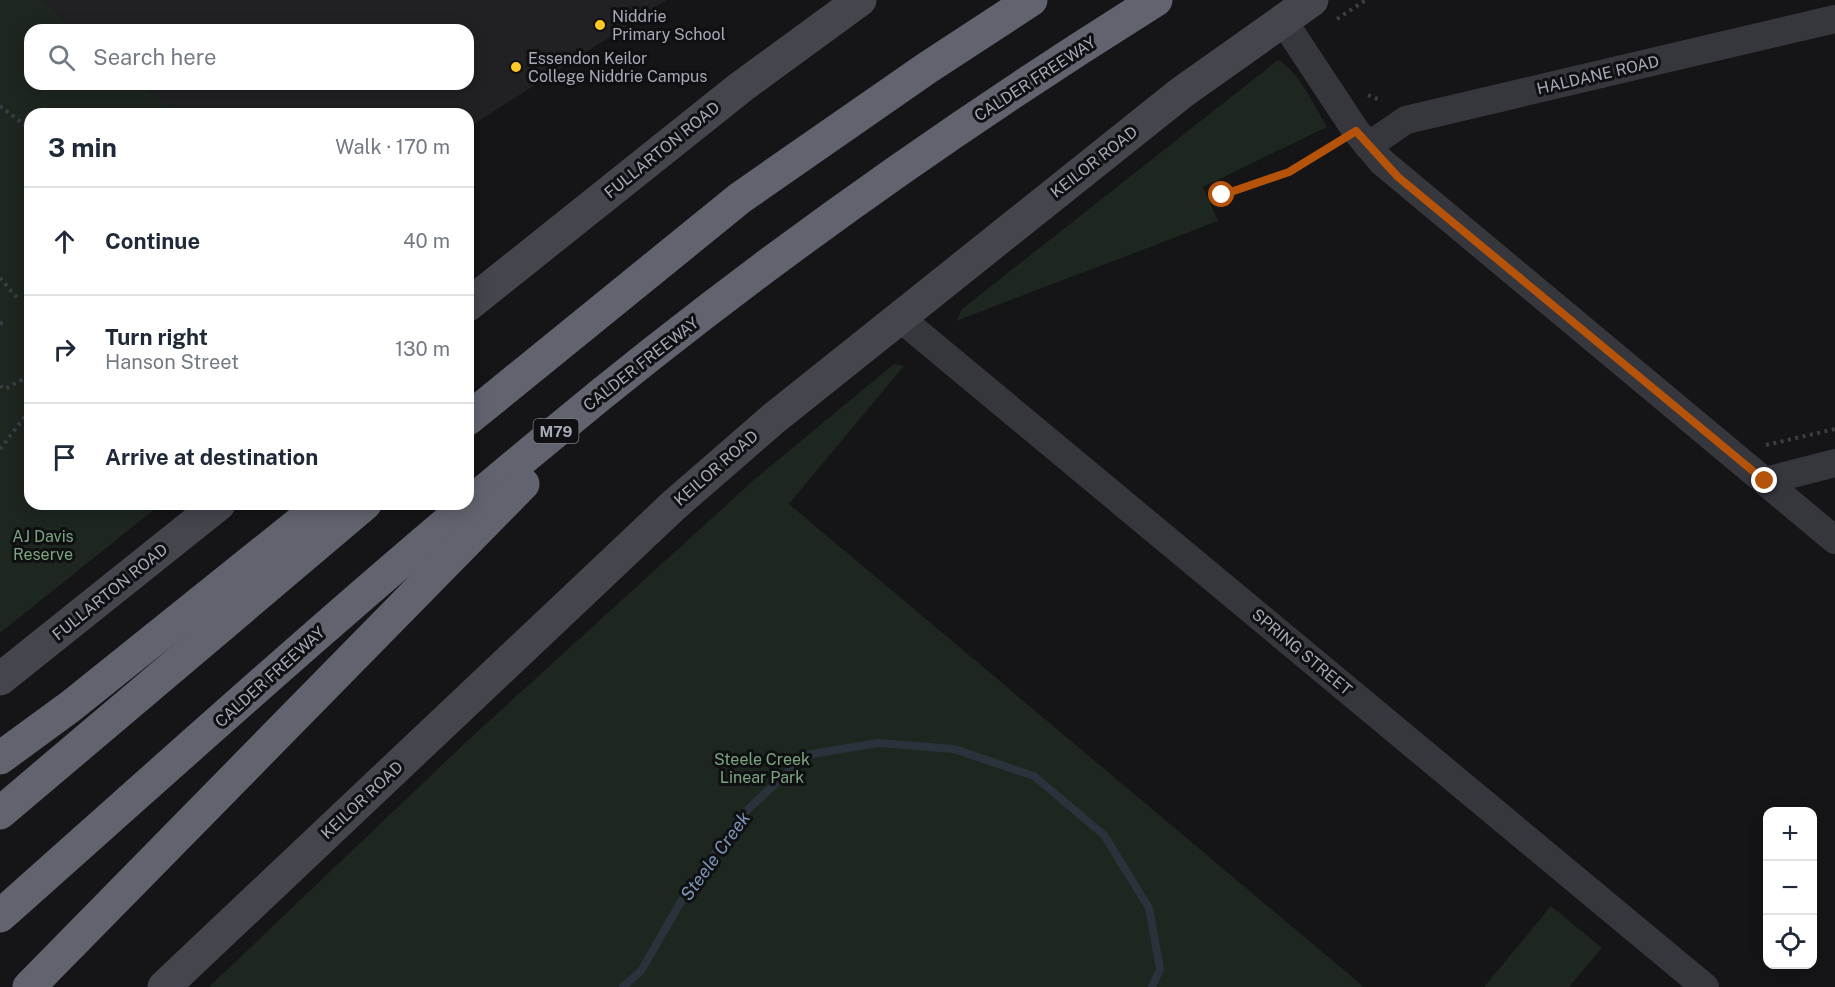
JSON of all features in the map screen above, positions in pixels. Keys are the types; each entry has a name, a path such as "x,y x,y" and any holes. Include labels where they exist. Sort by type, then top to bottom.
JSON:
{"highway":[{"path":"474,387 557,322 927,68 1031,0"},
{"name":"CALDER FREEWAY","path":"474,499 550,435 728,296 931,146 1156,0"},
{"path":"474,413 740,198"},
{"path":"29,987 547,460 728,296"},
{"path":"0,758 71,706 316,510"},
{"path":"0,813 358,510"},
{"name":"CALDER FREEWAY","path":"0,916 359,597 462,510"}],"main road":[{"name":"FULLARTON ROAD","path":"474,300 741,87 860,0"},
{"name":"KEILOR ROAD","path":"164,987 673,506 773,419 1181,93 1282,19 1312,0"},
{"name":"FULLARTON ROAD","path":"0,679 211,510"}],"street":[{"path":"1282,19 1362,138 1398,177 1778,477 1835,540"},
{"name":"HALDANE ROAD","path":"1362,138 1406,120 1835,19"},
{"name":"SPRING STREET","path":"900,318 1705,987"},
{"path":"1778,477 1835,463"}],"path":[{"path":"0,106 24,124"},
{"path":"1222,195 1289,172 1362,138"},
{"path":"0,278 19,300"},
{"path":"0,386 6,389 24,379"},
{"path":"0,449 24,418"},
{"path":"1778,477 1762,446 1835,429"}],"shaded area":[{"name":"Essendon Keilor College Niddrie Campus","path":"42,0 667,0 474,124 474,108 171,108 148,90 474,90 474,24 69,24"}],"green space":[{"name":"AJ Davis Reserve","path":"0,0 42,0 69,24 24,24 24,90 148,90 171,108 24,108 24,510 154,510 0,633"},
{"path":"1278,60 1300,81 1327,127 1203,187 1218,221 956,321 962,309"},
{"name":"Steele Creek Linear Park","path":"894,364 904,366 789,504 1364,987 209,987 466,742 756,478"},
{"path":"1551,906 1602,948 1569,987 1484,987"}],"waterway":[{"name":"Steele Creek","path":"623,987 641,971 683,898 743,814 806,755 878,743 954,749 1034,776 1104,835 1149,908 1160,969 1152,987"}],"place":[{"name":"Niddrie Primary School","path":"600,25"},
{"name":"Essendon Keilor College Niddrie Campus","path":"516,67"}],"route":[{"path":"1222,195 1289,172 1356,131 1398,177 1765,481"}]}
